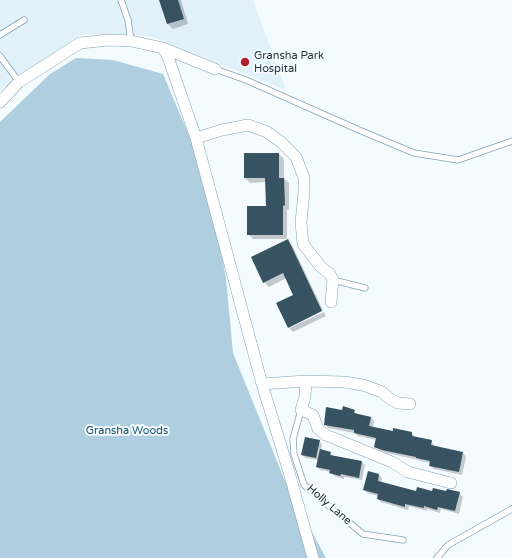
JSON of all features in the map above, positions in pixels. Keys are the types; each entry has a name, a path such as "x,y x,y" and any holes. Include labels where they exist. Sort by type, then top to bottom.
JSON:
{"street":[{"path":"0,102 19,82 80,43 109,40 131,41 163,48 215,68"},
{"path":"163,48 168,57 196,138 262,384 313,558"},
{"path":"196,138 222,130 248,126 267,132 281,142 296,157 304,178 304,192 300,222 303,244 321,267 329,273 333,280 331,302"},
{"path":"262,384 306,381 344,382 363,385 382,392 390,399 398,403 410,404"},
{"name":"Holly Lane","path":"301,410 305,397 306,381"},
{"path":"301,410 313,415 318,429 326,434 392,462 408,472 451,483"}],"lane":[{"path":"121,0 128,20 131,41"},
{"path":"0,35 24,20"},
{"path":"0,56 19,82"},
{"path":"215,68 414,153 458,160 512,141"},
{"path":"333,280 365,288"},
{"name":"Holly Lane","path":"301,410 293,439 294,454 304,485 363,534 403,540"},
{"path":"437,558 448,545 512,509"}],"shaded area":[{"name":"Gransha Park Hospital","path":"0,0 253,0 286,90 149,36 82,34 0,90"}],"green space":[{"name":"Gransha Woods","path":"76,58 113,60 163,74 193,145 216,224 226,278 233,353 287,486 326,558 0,558 0,122 50,74"}],"building":[{"path":"159,0 178,0 184,19 167,24"},
{"path":"244,153 279,153 279,178 284,178 285,205 283,206 283,235 247,235 247,206 266,206 265,178 244,178"},
{"path":"288,239 322,311 288,328 276,303 293,295 283,273 263,283 251,257"},
{"path":"343,406 355,410 354,413 371,417 369,426 393,431 393,428 412,432 412,436 432,440 431,445 463,452 459,472 429,466 430,461 374,447 376,438 354,433 354,430 324,425 326,407 342,410"},
{"path":"305,437 320,440 316,458 301,455"},
{"path":"320,449 331,452 330,455 362,461 359,478 341,474 340,476 329,473 330,470 316,467"},
{"path":"368,471 379,474 378,481 416,491 417,487 432,491 433,488 460,492 455,511 438,507 437,510 424,506 424,508 405,504 405,507 377,499 378,494 363,490"}],"place":[{"name":"Gransha Park Hospital","path":"245,62"}]}
